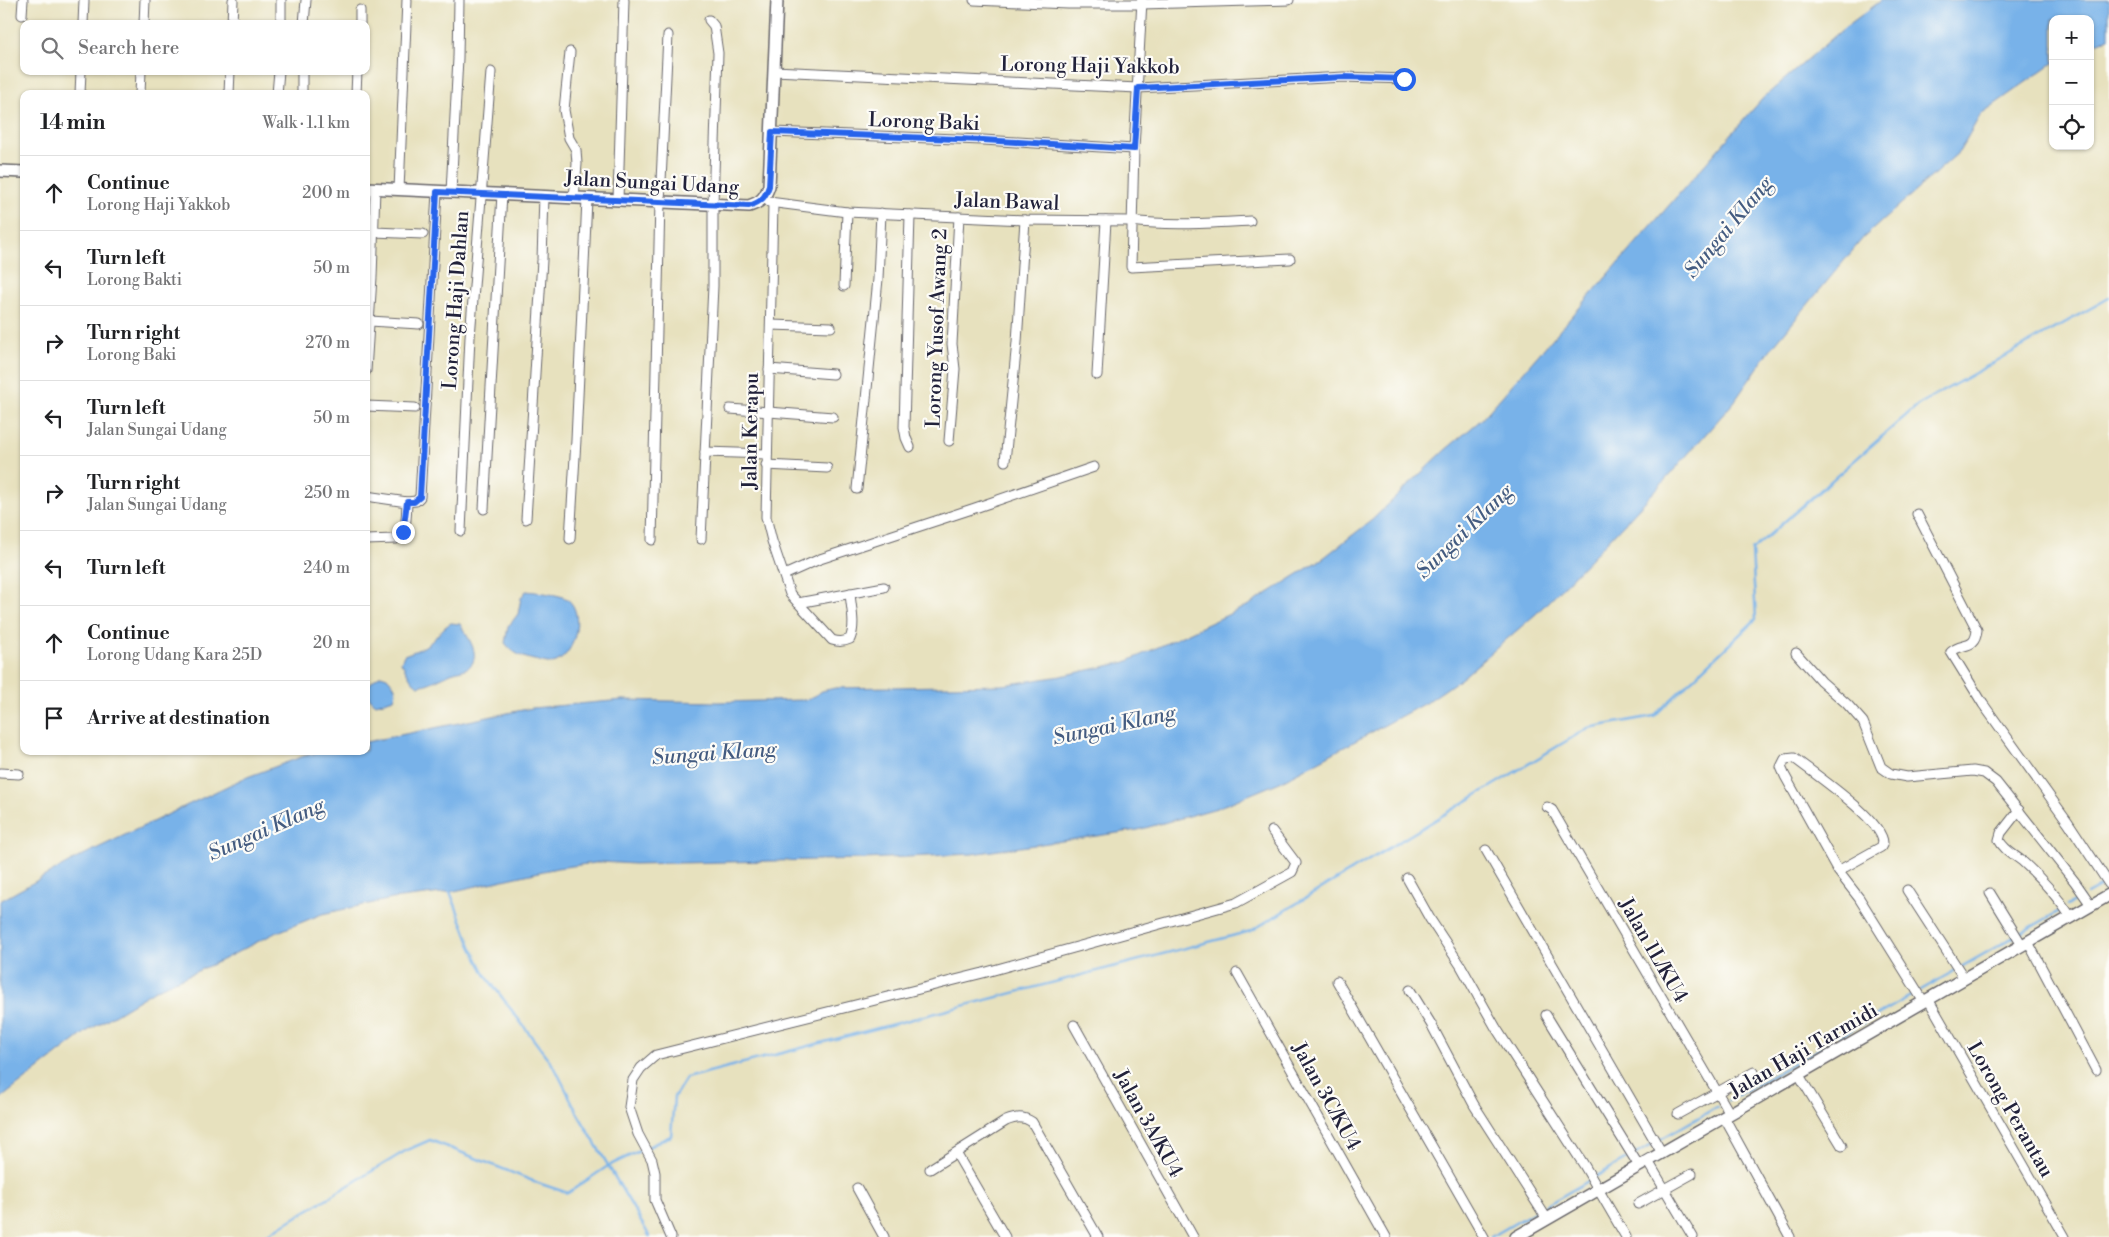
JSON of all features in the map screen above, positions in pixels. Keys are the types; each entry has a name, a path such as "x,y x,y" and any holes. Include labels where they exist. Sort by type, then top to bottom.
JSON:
{"street":[{"path":"22,15 23,0"},
{"path":"83,20 84,0"},
{"path":"144,20 145,0"},
{"path":"232,20 233,0"},
{"path":"280,20 282,0"},
{"path":"304,20 306,0"},
{"path":"399,190 408,0"},
{"path":"451,192 458,58 458,0"},
{"path":"618,200 624,0"},
{"name":"Jalan Sungai Udang","path":"370,188 749,206 768,202 777,0"},
{"path":"974,0 1068,4 1289,0"},
{"path":"1142,2 1134,149 1131,267 1290,259"},
{"path":"360,10 360,20"},
{"path":"701,539 713,286 713,204 718,53 714,26 709,20"},
{"path":"652,540 660,202 668,34"},
{"path":"570,52 564,110 569,138 576,150 577,164 574,198"},
{"name":"Lorong Haji Yakkob","path":"774,71 1138,88 1344,77 1404,79"},
{"name":"Lorong Haji Dahlan","path":"461,531 465,415 480,194 486,152 491,72"},
{"path":"80,90 81,75"},
{"path":"140,90 141,75"},
{"path":"229,90 230,75"},
{"path":"278,90 279,75"},
{"path":"302,75 302,90"},
{"path":"356,90 357,75"},
{"name":"Lorong Baki","path":"772,132 1134,149"},
{"path":"0,171 20,172"},
{"path":"370,188 374,232 370,322 419,324"},
{"path":"370,497 407,502 414,502 420,497 437,192"},
{"path":"484,509 502,194"},
{"path":"526,519 542,260 544,196"},
{"path":"570,539 587,199"},
{"name":"Jalan Bawal","path":"768,202 847,212 1025,220 1203,224 1250,221"},
{"name":"Jalan Kerapu","path":"768,202 771,325 766,517 790,594 832,640 844,642 850,639 852,635 850,593"},
{"path":"844,286 847,212"},
{"path":"857,490 878,279 881,213"},
{"path":"910,215 904,427 910,447"},
{"name":"Lorong Yusof Awang 2","path":"949,441 955,369 952,344 958,217"},
{"path":"1005,461 1017,342 1025,220"},
{"path":"1097,375 1106,222"},
{"path":"374,232 423,234"},
{"path":"771,325 831,327"},
{"path":"769,370 833,374"},
{"path":"370,406 415,408"},
{"path":"730,409 833,417"},
{"path":"705,452 767,454"},
{"path":"766,465 827,468"},
{"path":"782,571 1094,467"},
{"path":"370,540 396,539 400,537 405,527 407,502"},
{"path":"1917,514 1977,630 1972,644 1954,649 1951,652 1983,704 2068,822 2109,884"},
{"path":"798,602 884,587"},
{"path":"1796,653 1821,681 1847,704 1863,722 1881,766 1891,774 1907,777 1973,771 1984,773 1996,782 2091,905"},
{"name":"Lorong Perantau","path":"1838,871 1881,846 1884,843 1882,836 1869,817 1831,786 1794,758 1784,759 1782,767 1785,776 1838,871 1859,898 1924,999 2065,1237"},
{"path":"0,774 19,774"},
{"name":"Jalan 1L/KU4","path":"1547,807 1552,810 1718,1093 1727,1116 1790,1237"},
{"path":"2019,810 2001,833 1999,840 2002,847 2020,860 2053,890 2069,915"},
{"path":"671,1237 655,1200 655,1172 652,1160 638,1134 629,1107 633,1080 640,1068 656,1055 983,973 1236,903 1278,881 1296,867 1296,862 1272,831"},
{"path":"1486,850 1662,1153"},
{"path":"1407,878 1430,919 1462,966 1496,1028 1626,1237"},
{"path":"1907,890 1964,978"},
{"path":"1990,893 2012,929 2023,942 2096,1070"},
{"name":"Jalan Haji Tarmidi","path":"1516,1237 1545,1216 1598,1190 1799,1075 1924,999 1964,978 2069,915 2109,895"},
{"name":"Jalan 3C/KU4","path":"1237,973 1386,1237"},
{"path":"1337,981 1484,1237"},
{"path":"1410,990 1431,1024 1474,1105 1545,1216"},
{"path":"1546,1014 1644,1163 1665,1188 1693,1237"},
{"name":"Jalan 3A/KU4","path":"1074,1025 1193,1237"},
{"path":"1678,1114 1754,1072"},
{"path":"1799,1075 1842,1146"},
{"path":"930,1169 1006,1121 1013,1118 1027,1119 1032,1122 1098,1237"},
{"path":"956,1153 1005,1237"},
{"path":"1638,1204 1692,1174"},
{"path":"857,1188 884,1237"}],"water":[{"name":"Sungai Klang","path":"1882,0 2109,0 2109,38 2094,44 2094,15 2049,15 2049,66 1981,114 1959,152 1863,238 1770,350 1734,402 1666,479 1537,613 1462,678 1427,702 1280,782 1217,808 1138,830 972,854 864,859 634,864 602,862 557,868 450,892 392,899 322,914 273,934 220,961 157,989 86,1032 0,1099 0,901 81,856 242,779 304,756 370,755 370,741 532,708 623,700 718,702 803,700 810,699 822,691 835,688 1003,685 1061,676 1126,662 1249,605 1322,559 1372,520 1444,451 1482,419 1763,98 1844,28"},
{"path":"526,591 559,596 567,599 573,605 577,624 572,644 561,659 553,663 521,656 505,643 508,627 518,614 521,598"},
{"path":"451,623 460,624 469,639 474,651 473,662 467,668 418,686 412,681 401,662 404,655 427,645"},
{"path":"381,675 387,677 396,689 394,699 376,704 371,700 370,684"}],"waterway":[{"path":"263,1237 407,1150 430,1140 568,1193 608,1166 671,1136 674,1097 686,1078 1251,931 1588,728 1654,716 1756,619 1752,550 1918,405 2109,298"},
{"path":"2087,894 2105,884"},
{"path":"449,889 471,946 486,976 555,1068 578,1114 650,1237"},
{"path":"2067,906 2081,898"},
{"path":"1961,967 2063,909"},
{"path":"1921,990 1956,970"},
{"path":"1839,1037 1914,994"},
{"path":"1728,1101 1833,1041"},
{"path":"1659,1140 1717,1107"},
{"path":"1634,1155 1652,1145"},
{"path":"1595,1177 1630,1157"},
{"path":"1491,1237 1590,1180"}],"route":[{"path":"403,532 407,502 414,502 420,497 437,192 749,206 763,200 767,194 772,132 983,140 1134,149 1138,88 1344,77 1404,79"}]}
